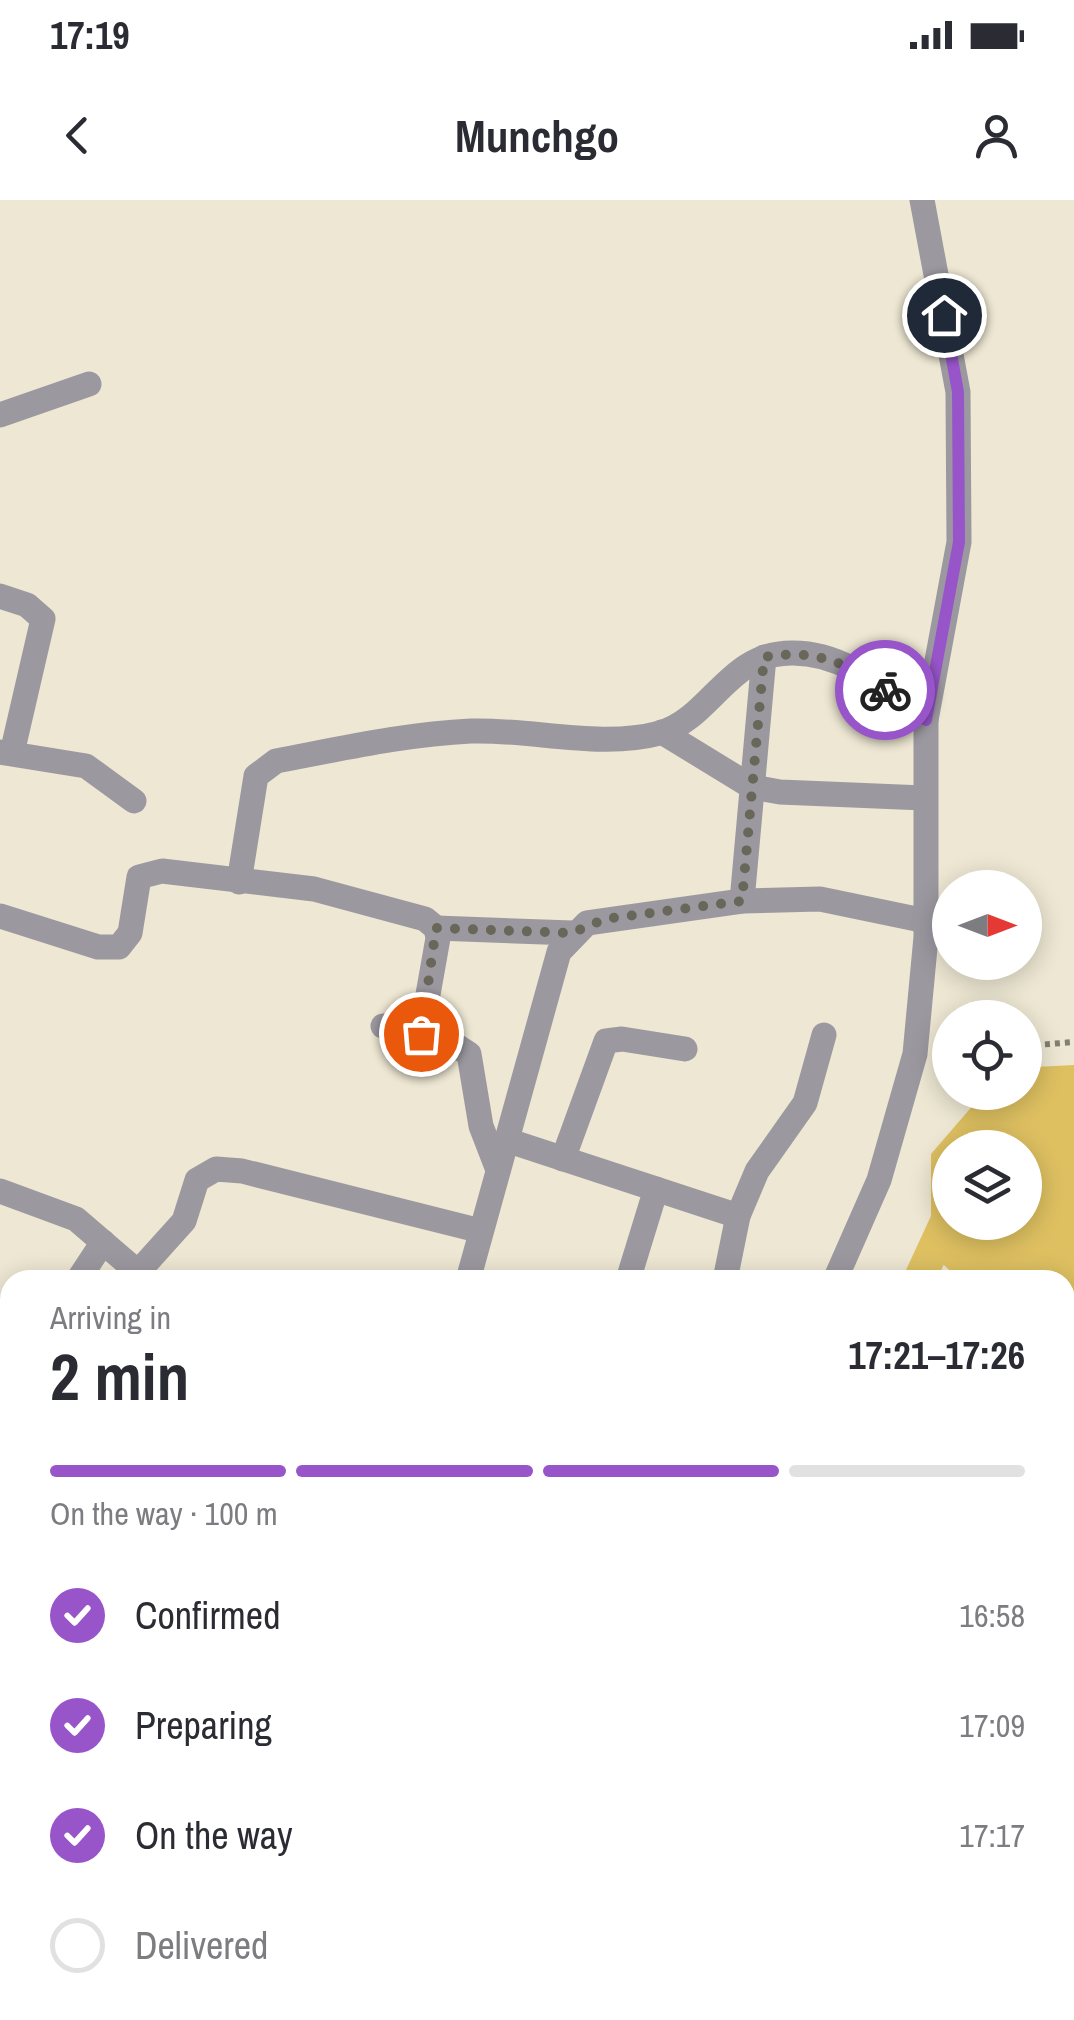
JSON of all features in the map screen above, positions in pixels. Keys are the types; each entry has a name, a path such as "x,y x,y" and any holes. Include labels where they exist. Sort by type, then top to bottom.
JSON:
{"street":[{"path":"839,1270 879,1180 915,1054 926,921 926,720 959,542 958,392 922,200"},
{"path":"0,415 89,384"},
{"path":"0,596 38,611 43,619 6,753 86,766 134,801"},
{"path":"238,882 256,776 276,761 471,731 590,736 662,732 682,721 730,675 764,657 791,652 843,662 926,720"},
{"path":"742,901 764,657"},
{"path":"662,732 752,787 780,792 924,798"},
{"path":"0,916 98,947 119,947 130,933 135,884 143,873 162,870 314,888 425,919 436,928 572,933 605,919 742,901 820,899 926,921"},
{"path":"421,1034 436,928"},
{"path":"471,1270 559,952 572,933"},
{"path":"383,1026 452,1043 469,1054 481,1126 498,1170"},
{"path":"727,1270 738,1216 757,1171 805,1103 824,1035"},
{"path":"563,1159 606,1041 622,1039 685,1048"},
{"path":"506,1140 738,1216"},
{"path":"147,1270 184,1221 197,1180 216,1169 242,1171 481,1231"},
{"path":"0,1190 76,1219 136,1270"},
{"path":"631,1270 656,1190"},
{"path":"84,1270 102,1242"}],"path":[{"path":"1042,1045 1074,1042"}],"shaded area":[{"path":"1074,1065 1074,1270 949,1270 931,1253 932,1153 932,1240 1042,1240 1042,1130 952,1130 969,1110 1042,1110 1042,1067"}],"waterway":[{"path":"924,1270 938,1240"}],"way so far":[{"path":"421,1034 438,938 436,928 572,933 587,923 605,919 742,901 764,657 791,652 843,662 885,690"}],"route":[{"path":"885,690 926,720 959,542 958,392 944,315"}]}
